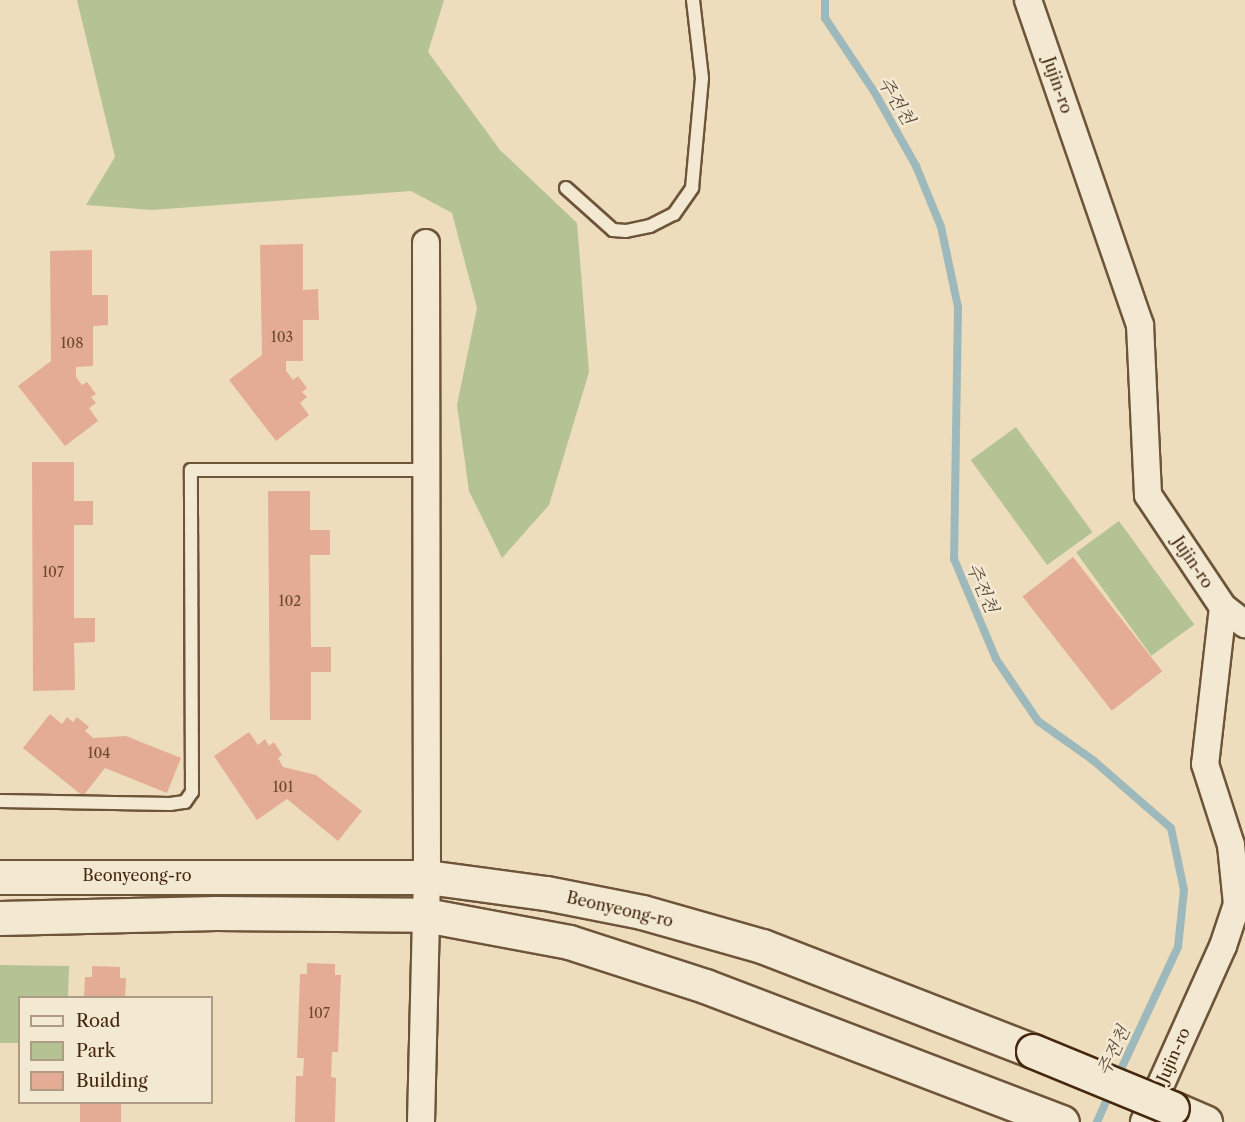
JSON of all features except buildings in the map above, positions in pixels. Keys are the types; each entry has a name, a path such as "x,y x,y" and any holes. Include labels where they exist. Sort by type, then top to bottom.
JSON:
{"main road":[{"name":"Beonyeong-ro","path":"0,877 427,877 546,893 642,912 762,946 1034,1051 1158,1115 1205,1122"},
{"path":"0,918 216,913 425,915 591,949 705,986 1062,1122"}],"street":[{"name":"Jujin-ro","path":"1028,0 1140,325 1148,495 1223,607 1205,764 1231,845 1237,880 1237,904 1158,1115"},
{"path":"421,1122 427,877 426,243"},
{"path":"1223,607 1245,624"}],"lane":[{"path":"566,188 613,230 626,231 650,226 674,214 692,188 702,78 693,0"},
{"path":"0,801 170,804 184,802 192,792 191,470 426,470"}],"green space":[{"path":"77,0 444,0 428,52 500,150 577,223 589,372 549,505 502,558 469,491 457,405 477,308 452,213 411,191 152,210 86,205 115,157"},
{"path":"1016,427 1092,532 1047,565 971,460"},
{"path":"1119,521 1194,625 1151,656 1076,552"},
{"path":"0,965 69,966 68,996 18,996 18,1043 0,1043"}],"waterway":[{"name":"주전천","path":"825,0 825,18 875,93 916,166 941,227 958,307 954,559 996,659 1038,721 1094,761 1171,828 1184,890 1178,947 1117,1078"},
{"name":"주전천","path":"1097,1122 1111,1091"}]}
